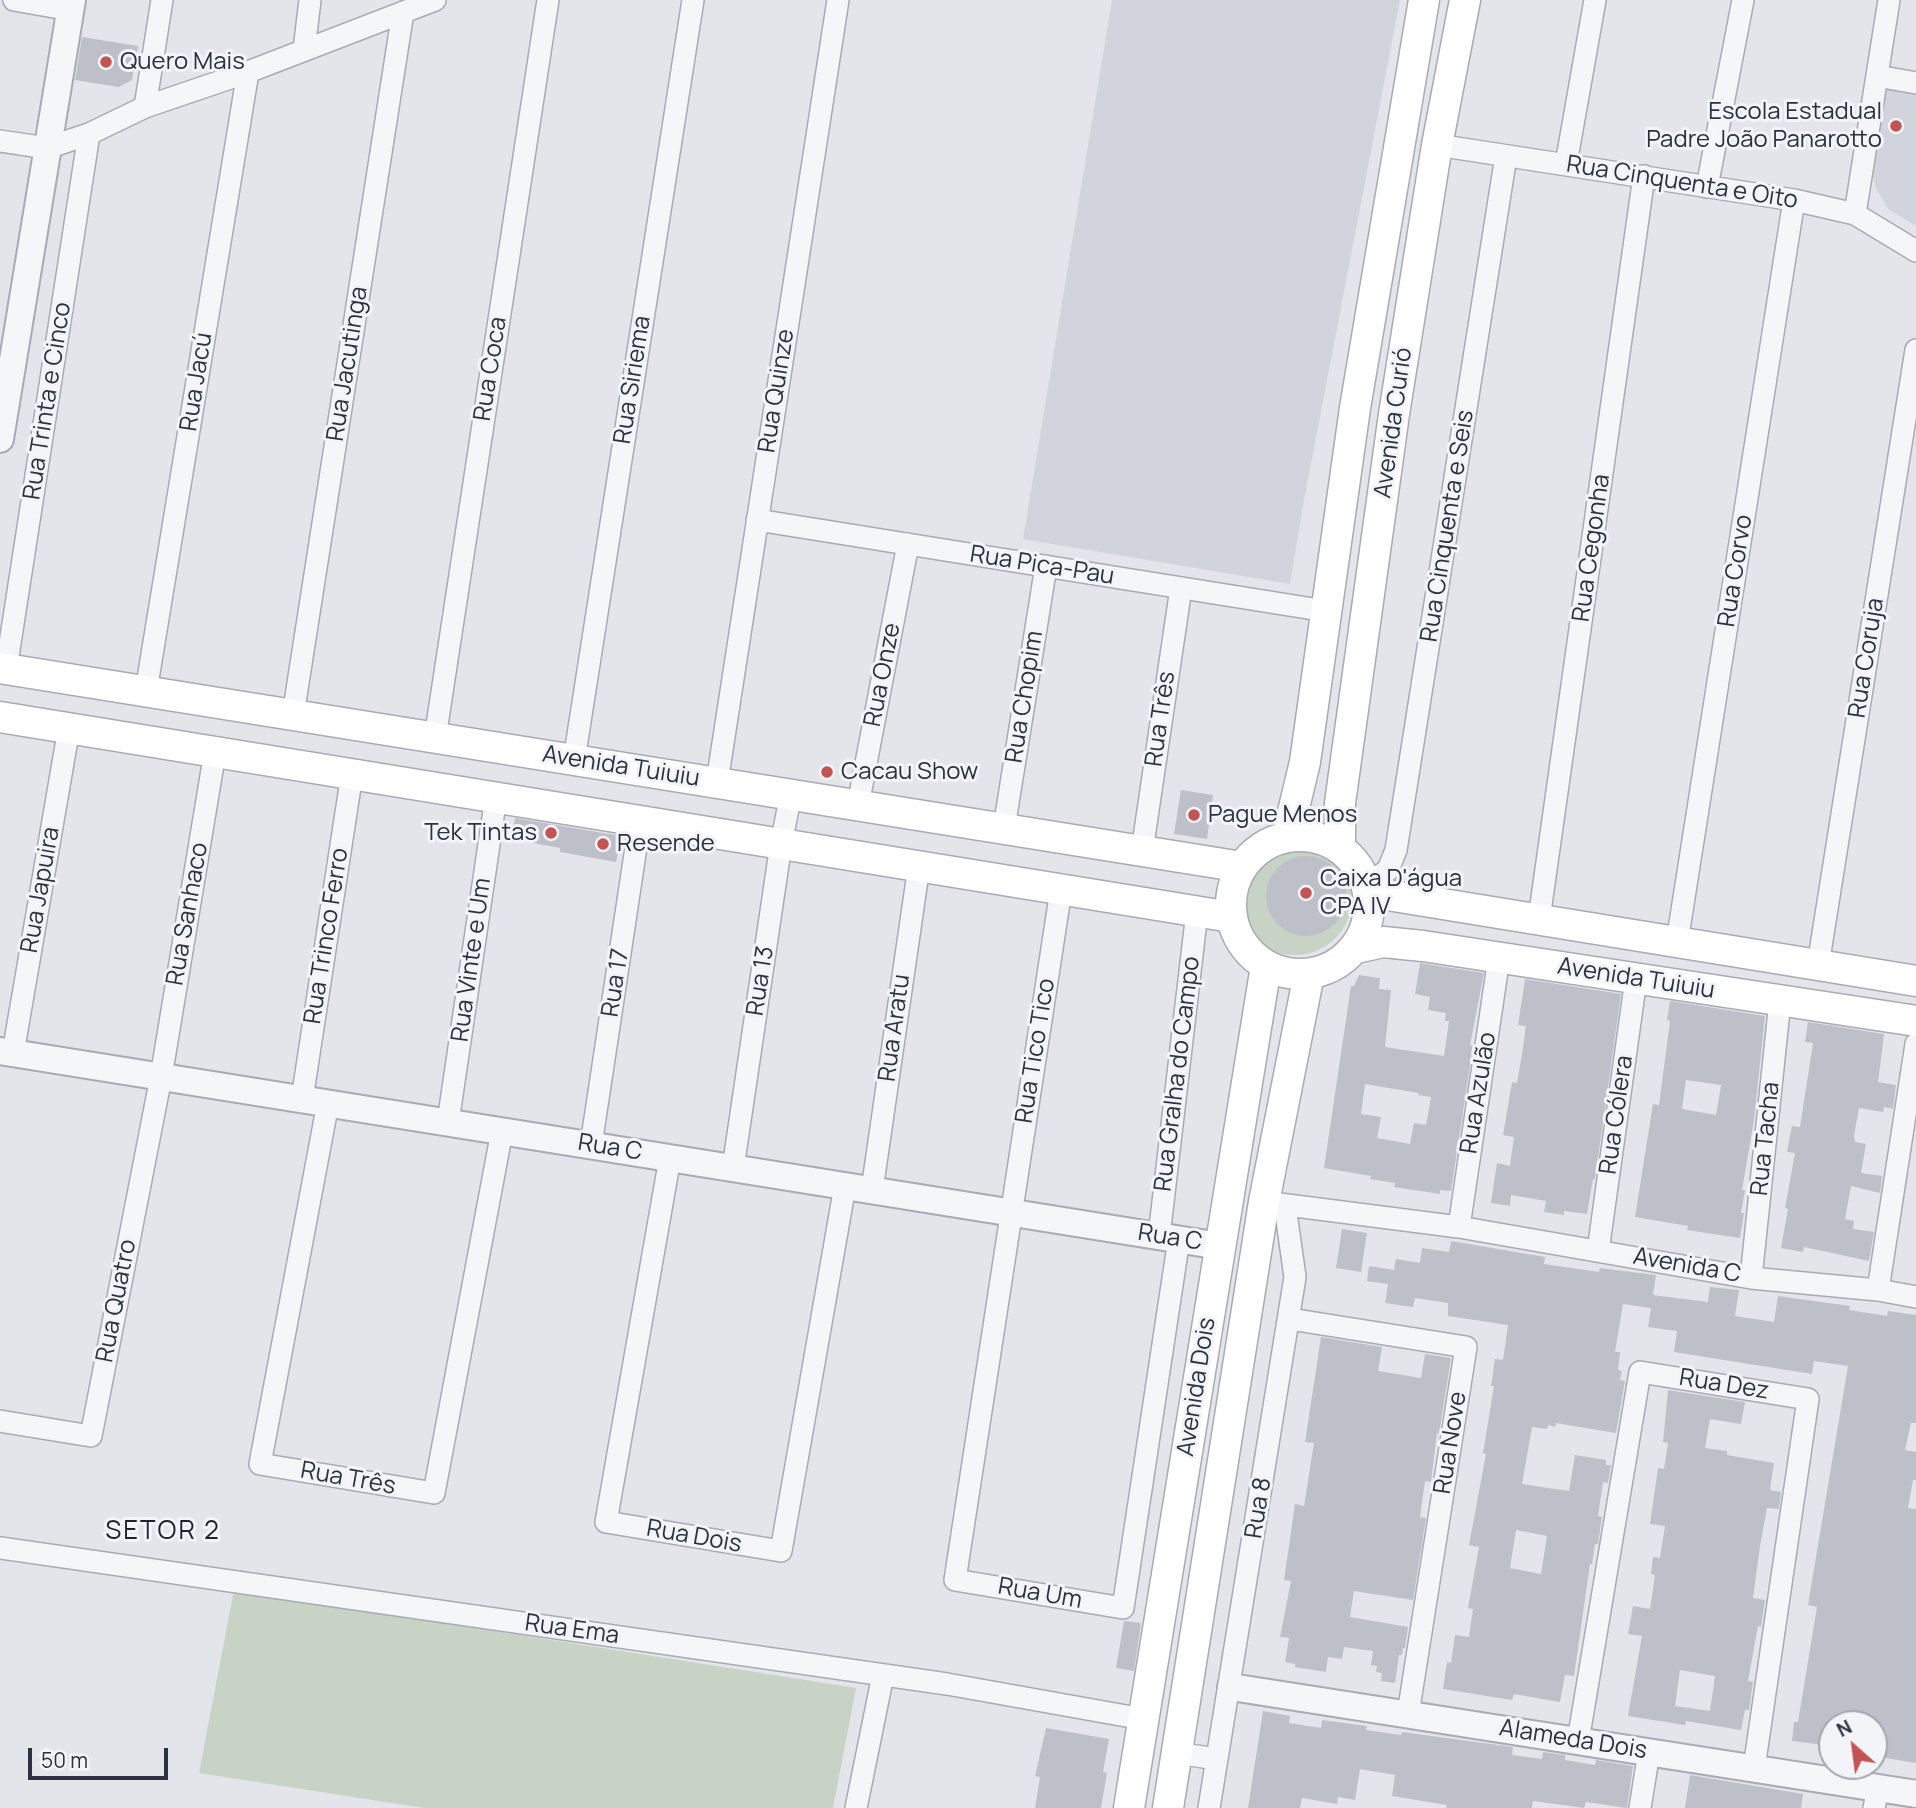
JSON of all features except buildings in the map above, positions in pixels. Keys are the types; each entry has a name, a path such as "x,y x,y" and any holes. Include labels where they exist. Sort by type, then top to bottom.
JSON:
{"main road":[{"name":"Avenida Curió","path":"1287,837 1306,762 1355,408 1424,0"},
{"name":"Avenida Curió","path":"1340,847 1340,803 1394,414 1437,145 1465,0"},
{"name":"Avenida Tuiuiu","path":"3,668 1242,867"},
{"name":"Avenida Tuiuiu","path":"0,717 1231,917"},
{"path":"1287,837 1323,839 1340,847 1357,863 1368,888 1370,911 1366,930 1356,948 1327,970 1309,974 1287,974 1266,966 1250,954 1238,937 1231,917 1234,883 1242,867 1254,853 1287,837"},
{"name":"Avenida Tuiuiu","path":"1368,888 1916,981"},
{"name":"Avenida Tuiuiu","path":"1356,948 1383,942 1916,1021"},
{"name":"Avenida Dois","path":"1129,1808 1266,966"},
{"name":"Avenida Dois","path":"1168,1808 1275,1204 1309,974"}],"street":[{"path":"0,439 72,5 14,0"},
{"path":"145,107 162,0"},
{"path":"304,50 310,0"},
{"path":"0,141 47,148 89,134 145,107 248,72 435,0"},
{"name":"Rua Coca","path":"435,738 548,0"},
{"name":"Rua Siriema","path":"574,760 693,0"},
{"name":"Rua Quinze","path":"717,782 838,0"},
{"path":"1566,163 1595,0"},
{"path":"1707,187 1743,0"},
{"path":"1855,214 1889,0"},
{"name":"Rua Jacutinga","path":"293,715 403,12"},
{"name":"Rua Jacú","path":"146,691 248,72"},
{"path":"1877,76 1916,83"},
{"name":"Rua Trinta e Cinco","path":"3,668 89,134"},
{"name":"Rua Cinquenta e Oito","path":"1437,145 1794,200 1855,214 1916,251"},
{"name":"Rua Cinquenta e Seis","path":"1368,888 1388,870 1396,850 1506,156"},
{"name":"Rua Cegonha","path":"1539,919 1644,176"},
{"name":"Rua Corvo","path":"1677,942 1794,200"},
{"name":"Rua Coruja","path":"1818,965 1916,350"},
{"name":"Rua Pica-Pau","path":"757,520 1326,611"},
{"name":"Rua Onze","path":"858,805 908,544"},
{"name":"Rua Chopim","path":"1004,828 1046,566"},
{"name":"Rua Três","path":"1142,851 1181,588"},
{"name":"Rua Japuira","path":"6,1052 69,728"},
{"name":"Rua Sanhaco","path":"161,1077 215,752"},
{"name":"Rua Trinco Ferro","path":"302,1099 352,774"},
{"name":"Rua 13","path":"733,1168 781,844 791,794"},
{"name":"Rua Vinte e Um","path":"448,1122 496,797"},
{"name":"Rua 17","path":"591,1145 640,821"},
{"name":"Rua Aratu","path":"872,1190 919,866"},
{"name":"Rua Tico Tico","path":"1010,1212 1061,890"},
{"name":"Rua Gralha do Campo","path":"1169,1238 1197,912"},
{"name":"Rua Azulão","path":"1459,1227 1499,958"},
{"name":"Rua Cólera","path":"1598,1251 1636,979"},
{"name":"Rua Tacha","path":"1751,1278 1780,1001"},
{"path":"1878,1290 1916,1044"},
{"name":"Rua C","path":"6,1052 1220,1246"},
{"name":"Rua Quatro","path":"0,1420 91,1436 161,1077"},
{"name":"Rua Três","path":"328,1103 260,1464 434,1493 502,1131"},
{"name":"Rua Dois","path":"670,1158 606,1522 781,1551 845,1186"},
{"path":"1275,1204 1459,1227"},
{"name":"Rua 8","path":"1209,1808 1231,1687 1295,1277 1275,1204"},
{"name":"Rua Um","path":"1010,1212 955,1580 1124,1608 1169,1238"},
{"name":"Avenida C","path":"1459,1227 1751,1278 1878,1290 1916,1297"},
{"name":"Rua Nove","path":"1290,1320 1466,1347 1408,1714"},
{"name":"Rua Dez","path":"1578,1741 1640,1372 1808,1399 1754,1768"},
{"name":"Rua Ema","path":"0,1548 947,1684 1143,1720"},
{"path":"856,1808 883,1675"},
{"name":"Alameda Dois","path":"1231,1687 1754,1768 1876,1798 1916,1794"},
{"path":"1640,1808 1649,1752"},
{"path":"1176,1753 1217,1759"}],"shaded area":[{"path":"1112,0 1400,0 1290,584 1023,539"},
{"name":"Escola Estadual Padre João Panarotto","path":"1881,82 1916,89 1916,226 1888,209 1875,186 1871,164"}],"green space":[{"path":"1295,841 1317,845 1336,857 1348,876 1352,898 1348,920 1336,939 1317,951 1295,955 1273,951 1254,939 1242,920 1238,898 1242,876 1254,857 1273,845"},
{"path":"234,1590 856,1688 833,1808 424,1808 199,1773"}],"place":[{"name":"Quero Mais","path":"106,62"},
{"name":"Escola Estadual Padre João Panarotto","path":"1896,126"},
{"name":"Cacau Show","path":"827,772"},
{"name":"Pague Menos","path":"1194,815"},
{"name":"Tek Tintas","path":"551,833"},
{"name":"Resende","path":"603,844"},
{"name":"Caixa D'água CPA IV","path":"1306,893"}],"district":[{"name":"SETOR 2","path":"163,1532"}]}
